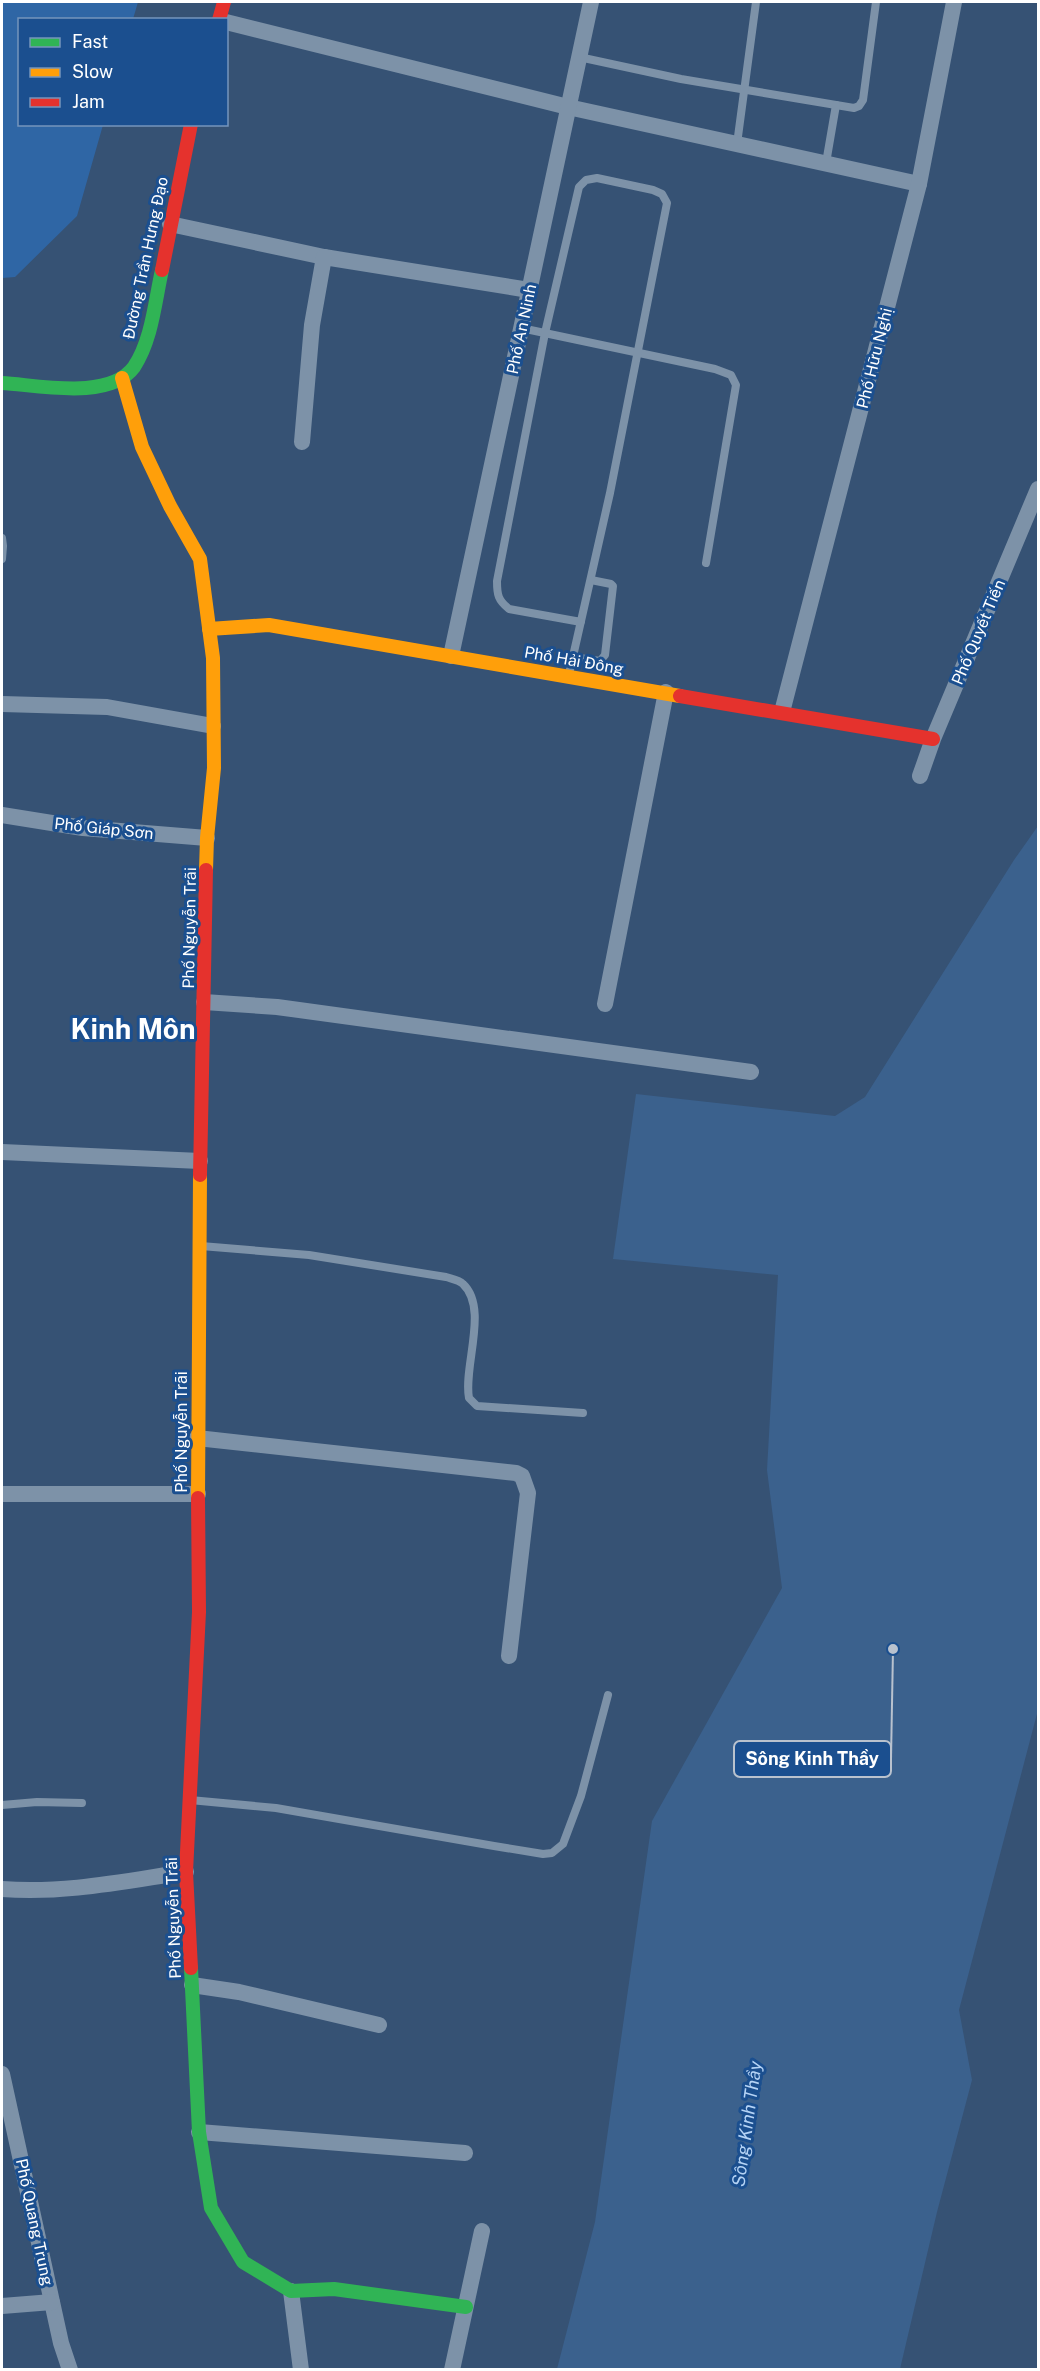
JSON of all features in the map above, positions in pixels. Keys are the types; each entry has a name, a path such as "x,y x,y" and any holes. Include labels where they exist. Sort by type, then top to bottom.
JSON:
{"street":[{"path":"220,18 224,2"},
{"name":"Phố An Ninh","path":"451,656 591,2"},
{"name":"Phố Hữu Nghị","path":"782,712 919,184 954,2"},
{"path":"228,22 568,107 919,184"},
{"name":"Đường Trần Hưng Đạo","path":"122,378 142,353 151,322 191,126"},
{"path":"170,224 324,257 529,290"},
{"path":"302,442 312,325 324,257"},
{"path":"2,383 84,387 107,384 122,378"},
{"name":"Phố Nguyễn Trãi","path":"122,378 142,447 170,506 200,558 213,658 214,768 207,838 201,1161 197,1438 199,1612 186,1872 199,2132 211,2208 243,2262 291,2291"},
{"name":"Phố Quyết Tiến","path":"920,776 933,739 1038,489"},
{"name":"Phố Hải Đông","path":"209,628 269,625 933,739"},
{"path":"605,1004 666,692"},
{"path":"2,705 106,707 213,726"},
{"name":"Phố Giáp Sơn","path":"2,815 83,828 207,838"},
{"path":"204,1002 277,1006 751,1072"},
{"path":"2,1152 201,1161"},
{"path":"197,1438 516,1473 522,1476 528,1493 509,1656"},
{"path":"2,1494 198,1494"},
{"path":"2,1889 32,1891 80,1888 186,1872"},
{"path":"192,1985 239,1992 379,2025"},
{"name":"Phố Quang Trung","path":"2,2074 61,2343 70,2370"},
{"path":"199,2132 465,2153"},
{"path":"452,2370 482,2231"},
{"path":"301,2370 291,2291 334,2289 466,2307"},
{"path":"2,2306 52,2302"}],"lane":[{"path":"737,144 756,2"},
{"path":"579,57 746,90 854,108 859,106 863,100 876,2"},
{"path":"826,163 836,105"},
{"path":"568,676 573,657 591,580 639,353 667,203 662,194 653,190 597,178 586,180 579,187 545,333 496,581 497,596 500,602 509,609 581,622"},
{"path":"521,328 715,369 731,375 736,385 706,563"},
{"path":"2,538 2,559"},
{"path":"573,657 600,661 604,655 613,586 591,580"},
{"path":"200,1246 309,1255 446,1277 462,1283 470,1293 475,1309 469,1398 477,1406 583,1413"},
{"path":"190,1800 276,1808 504,1848 543,1854 552,1853 563,1844 581,1796 609,1695"},
{"path":"2,1805 37,1802 82,1803"}],"shaded area":[{"path":"2,2 138,2 133,18 18,18 18,126 103,126 77,216 15,277 2,278"}],"water":[{"name":"Sông Kinh Thầy","path":"1038,826 1038,1710 959,2010 972,2080 937,2212 900,2369 557,2369 595,2222 652,1821 782,1588 767,1470 778,1275 613,1259 636,1094 835,1116 865,1097 1014,860"}],"traffic: fast":[{"path":"2,383 53,388 91,388 123,378 134,367 145,345 162,270"},
{"path":"191,1968 199,2132 211,2208 243,2262 291,2291 334,2289 466,2307"}],"traffic: slow":[{"path":"122,378 142,447 170,506 200,559 213,658 214,768 206,870"},
{"path":"209,629 269,625 680,696"},
{"path":"198,1498 200,1175"}],"traffic: jam":[{"path":"220,18 224,2"},
{"path":"162,270 191,126"},
{"path":"680,696 933,739"},
{"path":"200,1175 206,870"},
{"path":"191,1968 186,1872 199,1612 198,1498"}],"place":[{"name":"Sông Kinh Thầy","path":"893,1649"}],"district":[{"name":"Kinh Môn","path":"133,1029"}]}
